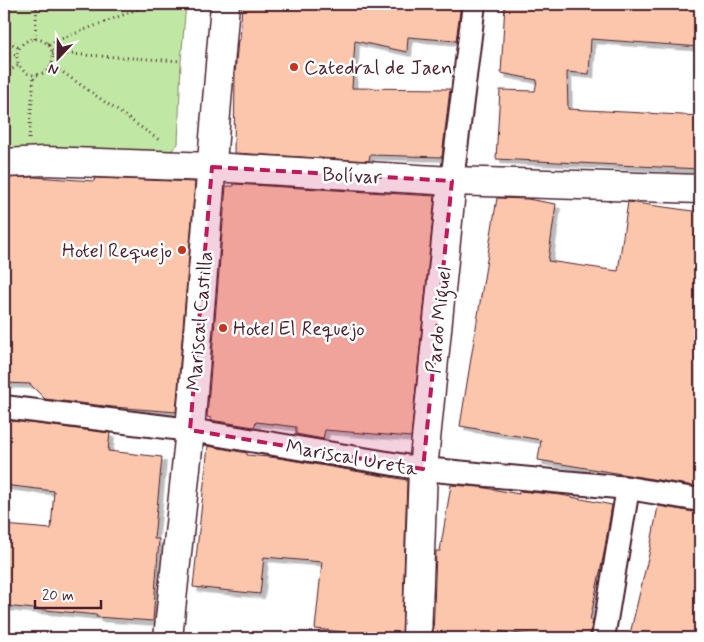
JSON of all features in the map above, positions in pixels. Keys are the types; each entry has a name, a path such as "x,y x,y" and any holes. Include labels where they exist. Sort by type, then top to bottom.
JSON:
{"street":[{"name":"Mariscal Castilla","path":"168,638 190,430 225,4"},
{"name":"Pardo Miguel","path":"417,638 423,469 452,181 474,4"},
{"name":"Bolívar","path":"4,163 44,162 212,167 452,181 700,189"},
{"name":"Mariscal Ureta","path":"4,407 190,430 423,469 628,488 700,500"},
{"path":"603,638 628,488"}],"path":[{"path":"35,39 36,4"},
{"path":"48,44 151,4"},
{"path":"4,39 18,48"},
{"path":"35,39 42,40 48,44 53,57 47,70 34,74 27,72 19,65 18,48 23,43 35,39"},
{"path":"52,53 181,61"},
{"path":"4,54 17,55"},
{"path":"51,64 164,144"},
{"path":"4,74 19,65"},
{"path":"29,141 34,74"}],"highlighted area":[{"path":"212,167 452,181 423,469 190,430"}],"green space":[{"path":"4,4 186,4 181,61 178,144 172,150 163,154 4,150"}],"building":[{"path":"242,4 461,4 456,41 408,37 407,52 355,41 352,88 450,89 442,157 370,155 369,161 234,153 235,73 238,40 240,40"},
{"path":"505,4 700,4 700,47 591,39 589,74 567,72 568,109 700,116 700,169 496,159 500,90 535,91 537,80 501,73"},
{"path":"34,177 94,181 95,178 195,182 176,412 45,399 30,384 4,383 4,178"},
{"path":"234,184 435,196 411,437 325,430 323,439 296,434 296,427 256,422 254,427 210,420 211,418 207,417 226,186 234,186"},
{"path":"497,198 527,199 556,204 548,261 618,271 628,202 700,212 700,487 538,460 541,440 460,426"},
{"path":"4,420 110,433 108,451 162,457 154,539 159,539 153,621 96,617 97,615 4,606 4,525 51,529 54,491 4,485"},
{"path":"208,446 247,453 247,455 279,458 407,480 402,638 315,629 322,562 264,557 260,594 193,587"},
{"path":"451,485 480,487 519,494 519,491 561,495 612,505 590,620 593,620 589,638 540,638 499,631 499,638 433,638 436,551 440,551"},
{"path":"658,506 700,513 700,638 629,638 649,554"}],"place":[{"name":"Catedral de Jaen","path":"294,67"},
{"name":"Hotel Requejo","path":"182,250"},
{"name":"Hotel El Requejo","path":"223,328"}]}
